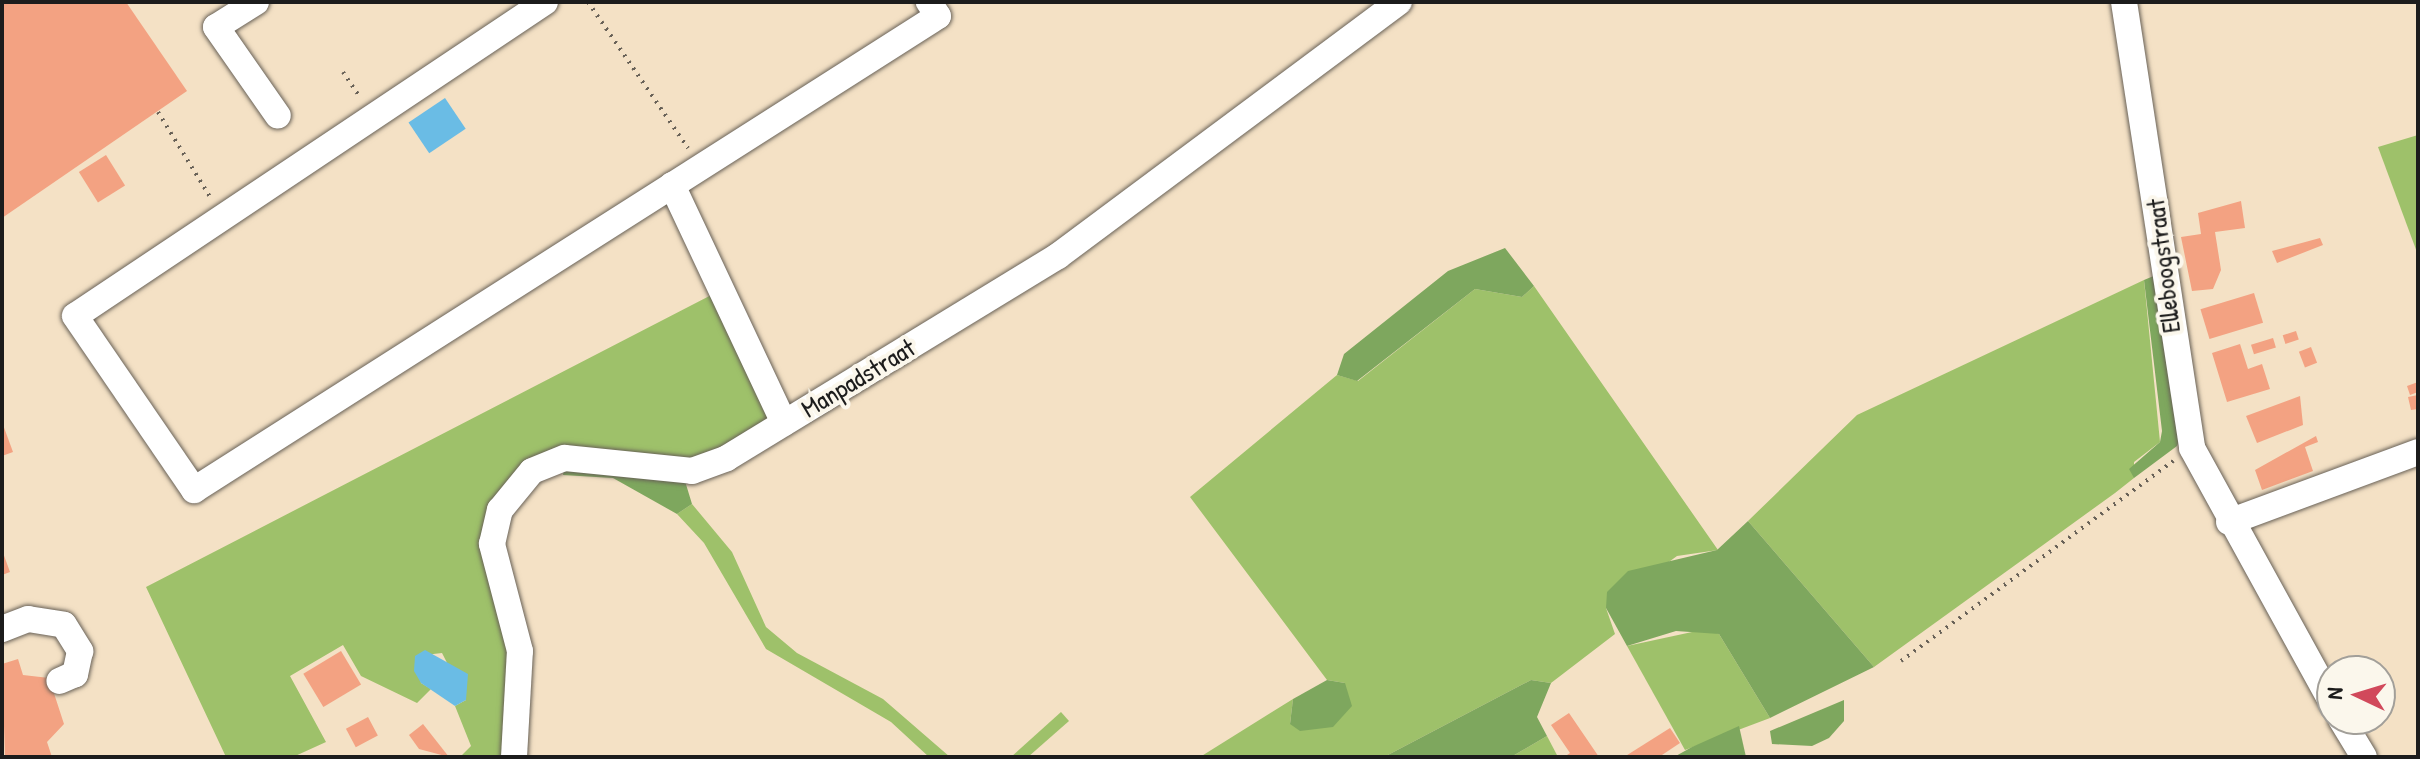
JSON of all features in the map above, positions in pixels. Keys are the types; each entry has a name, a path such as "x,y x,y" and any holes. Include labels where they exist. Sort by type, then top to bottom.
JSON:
{"street":[{"path":"256,2 216,27 278,116"},
{"path":"545,2 75,316 194,490 938,16 929,2"},
{"name":"Manpadstraat","path":"514,757 520,651 492,544 500,510 518,483 565,458 692,471 784,423 1058,256 1399,2"},
{"name":"Elleboogstraat","path":"2124,2 2192,448 2229,522 2316,675"},
{"path":"672,185 784,423"},
{"path":"2229,522 2418,452"},
{"path":"2,629 28,619 64,625 80,651 78,665 59,681"},
{"path":"2351,735 2364,757"}],"path":[{"path":"588,2 701,167"},
{"path":"343,72 362,99"},
{"path":"158,112 213,203"},
{"path":"1901,661 2192,448"}],"green space":[{"path":"2418,135 2418,255 2378,147"},
{"path":"1505,248 1534,286 1522,297 1475,289 1357,381 1337,375 1344,354 1448,271"},
{"path":"2156,275 2182,433 2177,446 2134,478 2129,469 2160,442 2162,431 2144,280"},
{"path":"2144,280 2160,442 2134,462 2134,478 2115,493 1874,667 1748,521 1857,415"},
{"path":"1534,286 1718,550 1677,556 1606,608 1615,634 1551,683 1531,680 1384,757 1200,757 1293,699 1290,724 1345,683 1327,680 1190,497 1337,375 1358,381 1475,289 1522,297"},
{"path":"721,290 781,416 706,459 574,452 490,517 508,624 507,757 460,757 471,746 455,706 466,700 442,653 416,656 421,683 431,689 417,703 361,676 343,645 290,676 326,742 293,757 226,757 146,587"},
{"path":"564,468 685,481 692,504 677,514 613,478 563,475"},
{"path":"692,504 732,552 766,627 797,653 883,699 950,757 929,757 891,722 766,649 704,543 677,514"},
{"path":"1748,521 1874,667 1770,718 1719,634 1676,631 1627,646 1606,608 1607,592 1628,571 1717,550"},
{"path":"1706,629 1719,634 1770,718 1685,750 1627,646"},
{"path":"1327,680 1345,683 1352,706 1333,727 1300,731 1290,724 1293,699"},
{"path":"1531,680 1551,683 1537,717 1547,736 1511,757 1384,757"},
{"path":"1844,700 1844,721 1829,738 1812,746 1772,744 1770,731"},
{"path":"1061,712 1069,721 1028,757 1011,757"},
{"path":"1739,726 1746,757 1674,757 1692,747"},
{"path":"1547,736 1558,757 1511,757"}],"water":[{"path":"445,98 466,129 429,153 409,123"},
{"path":"425,650 468,674 466,700 455,706 421,683 414,671 415,656"}],"building":[{"path":"2,2 126,2 187,91 2,218"},
{"path":"106,155 125,186 98,202 79,172"},
{"path":"2241,201 2245,228 2215,232 2221,270 2213,289 2192,291 2181,237 2201,234 2198,213"},
{"path":"2320,238 2323,245 2277,263 2272,251"},
{"path":"2254,293 2263,323 2210,339 2200,309"},
{"path":"2296,331 2299,340 2285,344 2283,335"},
{"path":"2273,338 2276,348 2254,354 2251,345"},
{"path":"2240,344 2248,369 2262,364 2270,389 2227,402 2212,353"},
{"path":"2311,347 2317,363 2305,368 2299,352"},
{"path":"2418,382 2418,392 2410,395 2407,386"},
{"path":"2418,395 2418,409 2411,410 2408,397"},
{"path":"2300,396 2303,425 2257,443 2246,416"},
{"path":"2,422 13,452 2,456"},
{"path":"2316,436 2318,442 2305,447 2313,471 2262,490 2255,470"},
{"path":"2,550 10,572 2,575"},
{"path":"341,651 361,684 323,707 303,674"},
{"path":"18,659 23,675 49,678 64,724 47,742 52,757 5,757 2,664"},
{"path":"1569,713 1599,757 1564,757 1570,753 1551,725"},
{"path":"368,717 378,736 356,747 346,729"},
{"path":"423,724 449,757 419,749 409,735"},
{"path":"1670,728 1680,743 1659,757 1624,757"}]}
